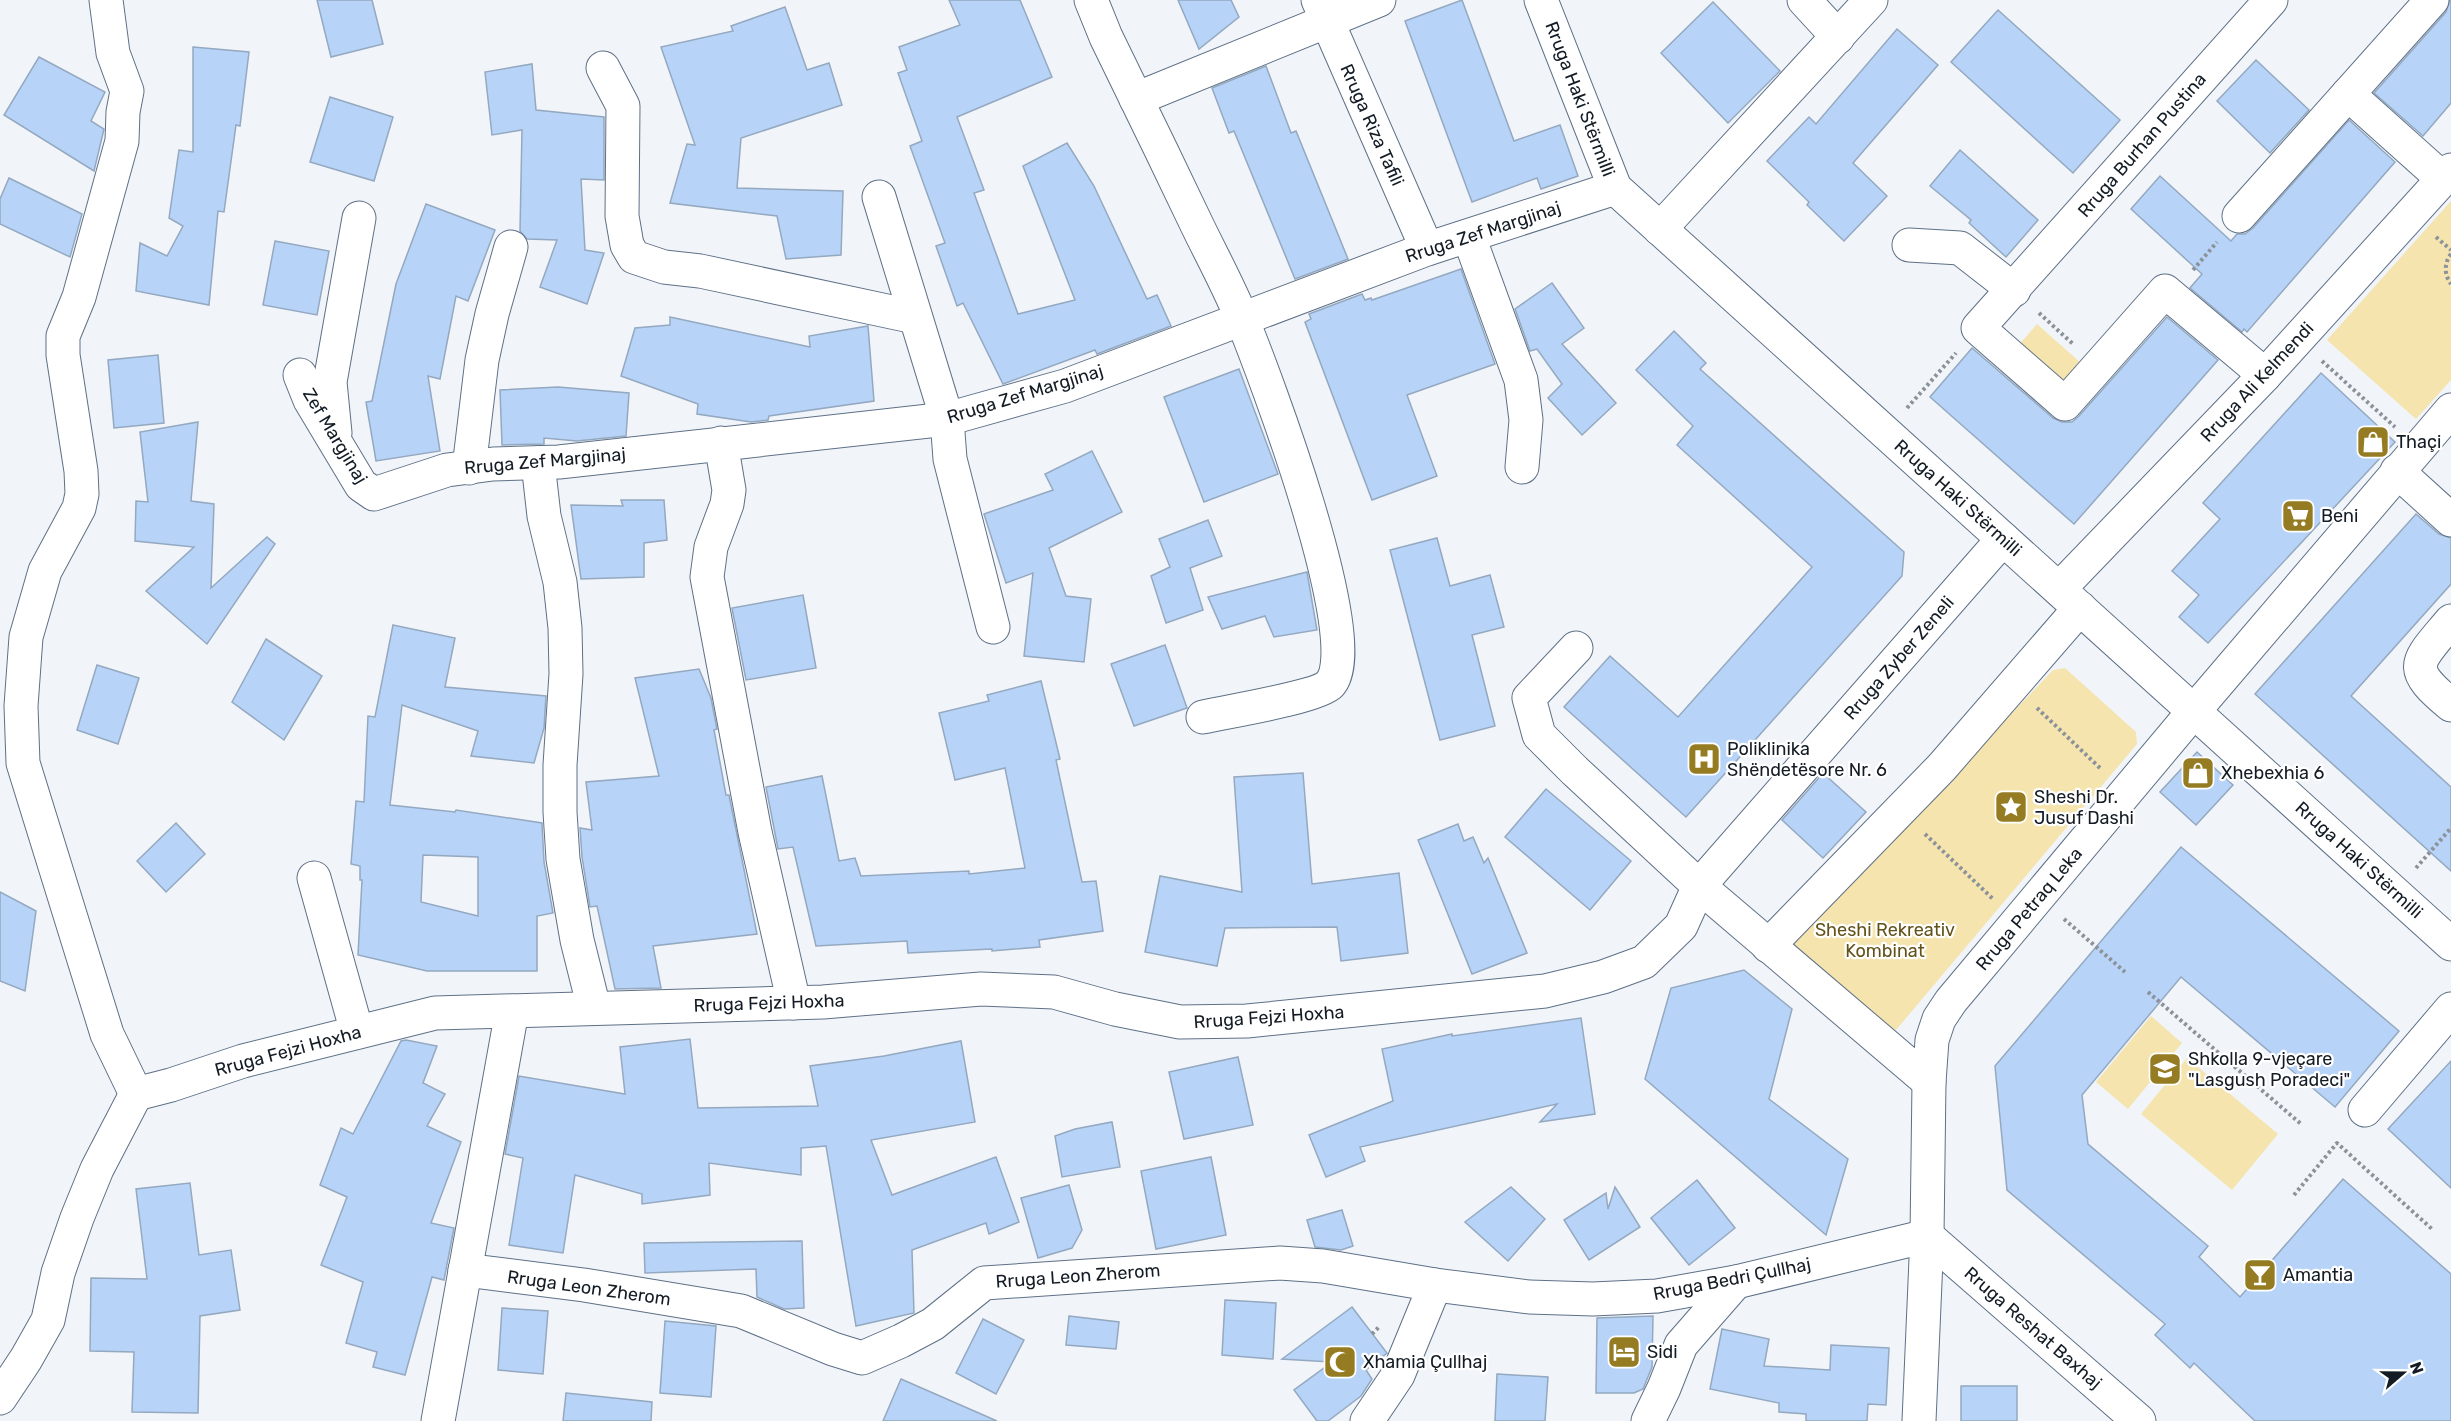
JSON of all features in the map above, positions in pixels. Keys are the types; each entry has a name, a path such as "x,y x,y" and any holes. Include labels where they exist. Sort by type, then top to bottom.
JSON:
{"street":[{"path":"0,1398 48,1320 57,1273 81,1209 97,1169 136,1094 107,1034 23,763 21,706 26,637 45,571 79,508 82,494 81,471 63,355 63,336 79,297 122,141 123,112 127,91 113,53 106,0"},
{"path":"1091,0 1136,99 1242,318 1274,406 1325,562 1334,608 1336,674 1329,686 1300,696 1203,717"},
{"path":"1136,99 1322,11 1379,0"},
{"name":"Rruga Haki Stërmilli","path":"1541,0 1615,188 2451,944"},
{"path":"1804,0 1838,37"},
{"path":"1660,229 1871,0"},
{"name":"Rruga Burhan Pustina","path":"1978,328 2271,0"},
{"path":"2239,216 2432,0"},
{"name":"Rruga Riza Tafili","path":"1322,11 1427,249"},
{"path":"603,68 623,106 622,216 627,244 634,257 664,267 700,271 776,289 824,296 915,316"},
{"path":"2348,94 2447,174"},
{"name":"Rruga Ali Kelmendi","path":"2070,598 2265,375 2447,174"},
{"name":"Rruga Zef Margjinaj","path":"374,494 447,470 493,464 538,463 947,419 1065,386 1427,249 1615,188"},
{"path":"879,197 947,419 950,459 993,627"},
{"path":"336,444 331,413 330,382 359,218"},
{"path":"1469,237 1521,380 1526,420 1522,467"},
{"path":"1909,245 1960,248 2014,290"},
{"path":"469,468 482,360 492,314 511,248"},
{"path":"1978,328 2065,404 2165,291 2265,375"},
{"name":"Zef Margjinaj","path":"300,375 310,400 361,485 374,494"},
{"name":"Rruga Petraq Leka","path":"1919,1421 1927,1236 1929,1082 1932,1040 1939,1019 2194,711 2451,410"},
{"path":"721,443 729,490 728,504 711,547 707,577 755,832 794,1003"},
{"path":"2407,459 2451,520"},
{"path":"538,463 544,516 560,582 565,628 566,674 560,765 563,859 577,940 594,1008"},
{"name":"Rruga Zyber Zeneli","path":"1699,886 2003,539"},
{"path":"1768,946 1942,767 2013,686 2070,598"},
{"path":"2451,621 2422,657 2420,673 2428,686 2451,705"},
{"path":"1576,648 1529,698 1539,735 1699,886 1929,1082"},
{"path":"314,878 357,1032"},
{"name":"Rruga Fejzi Hoxha","path":"136,1094 243,1061 435,1013 794,1003 981,989 1054,992 1115,1009 1180,1022 1246,1022 1545,991 1603,977 1644,962 1681,926 1699,886"},
{"path":"2365,1110 2451,1010"},
{"path":"438,1421 512,1011"},
{"name":"Rruga Bedri Çullhaj","path":"1435,1285 1529,1297 1593,1299 1657,1296 1736,1282 1927,1236"},
{"name":"Rruga Reshat Baxhaj","path":"1927,1236 2139,1421"},
{"name":"Rruga Leon Zherom","path":"465,1270 584,1285 741,1311 833,1349 861,1358 901,1341 933,1323 984,1283 1280,1263 1323,1266 1435,1285"},
{"path":"1648,1421 1681,1345 1736,1282"},
{"path":"1367,1421 1398,1375 1435,1285"}],"path":[{"path":"2171,296 2239,216"},
{"path":"2451,254 2446,265 2446,273 2451,284"},
{"path":"2014,290 2098,367"},
{"path":"1910,405 1978,328"},
{"path":"2298,339 2407,459"},
{"path":"2013,686 2126,792"},
{"path":"1900,810 2000,906 2057,913 2125,972"},
{"path":"2395,893 2451,828"},
{"path":"2148,992 2301,1124"},
{"path":"2294,1195 2337,1143 2433,1230"}],"green space":[{"path":"2451,201 2451,380 2416,419 2327,340"},
{"path":"2037,324 2082,364 2061,388 2016,348"},
{"name":"Sheshi Rekreativ Kombinat","path":"2065,668 2136,732 2137,744 1896,1030 1891,1032 1791,945 2053,670"},
{"path":"2151,1016 2182,1043 2128,1109 2096,1082"},
{"path":"2187,1058 2278,1134 2232,1190 2141,1114"}],"building":[{"path":"317,0 372,0 383,44 331,57"},
{"path":"949,0 1020,0 1052,77 957,117 984,190 974,193 1018,314 1075,300 1023,166 1067,143 1094,186 1147,299 1157,295 1171,326 1097,354 1095,350 1003,384 963,303 957,306 936,246 945,243 910,146 922,141 898,73 907,70 899,47 960,25"},
{"path":"1178,0 1231,0 1239,17 1199,49"},
{"path":"1462,0 1514,141 1560,125 1578,176 1541,189 1537,178 1472,202 1405,21"},
{"path":"2450,0 2451,103 2423,136 2374,93 2446,12"},
{"path":"1713,2 1780,71 1728,123 1661,53"},
{"path":"785,7 807,70 829,63 842,105 741,138 737,188 843,191 841,255 786,259 777,216 670,203 687,144 695,145 661,47 733,31 731,26"},
{"path":"1998,10 2120,120 2073,173 1951,62"},
{"path":"1897,29 1938,65 1853,163 1887,196 1844,241 1807,205 1809,202 1767,161 1809,117 1816,124"},
{"path":"193,47 249,52 240,126 236,125 224,212 218,211 209,305 136,291 140,243 167,256 183,226 169,218 179,150 193,152"},
{"path":"39,57 105,92 91,121 104,129 94,171 4,115"},
{"path":"2256,60 2309,110 2270,153 2217,101"},
{"path":"532,64 536,110 604,117 604,180 581,179 585,250 604,253 587,304 540,287 557,240 527,239 520,231 522,130 492,135 485,72"},
{"path":"1266,66 1291,133 1296,131 1348,259 1295,279 1234,131 1229,133 1212,88"},
{"path":"330,97 393,117 374,181 310,162"},
{"path":"2349,120 2395,162 2247,332 2244,329 2242,332 2190,288 2202,274 2131,209 2160,176 2231,241 2237,234 2245,234 2253,228"},
{"path":"1960,150 2038,220 2006,257 1969,223 1971,220 1930,186"},
{"path":"9,178 82,214 70,257 0,224 0,199"},
{"path":"426,204 495,230 468,301 456,296 440,379 428,376 440,451 376,461 366,402 372,401 396,284"},
{"path":"275,241 329,251 317,315 263,305"},
{"path":"1461,269 1495,364 1407,395 1437,476 1372,500 1305,322 1311,319 1309,314 1362,294 1365,300 1371,298 1372,300"},
{"path":"1552,283 1584,328 1562,344 1616,403 1582,435 1548,398 1562,384 1537,349 1530,351 1515,309"},
{"path":"670,317 810,347 809,336 868,326 874,401 769,416 768,420 751,422 697,414 698,404 621,376 635,328 670,325"},
{"path":"2167,317 2218,360 2074,524 1930,397 1972,348 2053,418 2062,422 2072,422"},
{"path":"1674,331 1706,363 1700,369 1904,552 1902,576 1686,817 1564,707 1610,656 1678,717 1812,567 1677,445 1693,426 1636,370"},
{"path":"158,355 164,423 114,428 108,360"},
{"path":"1239,369 1278,474 1204,502 1164,397"},
{"path":"2321,373 2395,442 2208,643 2179,617 2199,595 2172,571 2220,519 2203,503"},
{"path":"558,387 629,393 626,436 577,441 544,438 544,444 502,445 500,390"},
{"path":"198,422 191,501 214,504 211,588 267,537 275,544 207,644 146,591 194,547 135,541 136,501 148,502 140,432"},
{"path":"1092,451 1122,512 1049,548 1066,596 1091,599 1084,662 1024,656 1033,573 1006,583 984,514 1053,490 1045,474"},
{"path":"621,500 664,500 667,540 644,543 644,577 581,579 571,505 623,506"},
{"path":"2416,514 2439,534 2451,538 2451,584 2351,696 2451,787 2451,871 2255,694"},
{"path":"1208,520 1222,556 1190,568 1203,610 1166,623 1151,576 1170,567 1159,539"},
{"path":"1437,538 1450,586 1490,575 1504,627 1472,635 1495,726 1440,740 1390,550"},
{"path":"1307,572 1317,630 1274,637 1265,616 1222,629 1208,597"},
{"path":"803,595 816,668 746,680 732,608"},
{"path":"393,625 455,638 445,687 546,696 544,728 534,763 471,756 478,731 402,705 390,805 455,812 456,810 542,823 544,862 553,913 537,916 537,971 427,971 358,955 362,880 360,880 360,866 351,864 356,801 364,802 368,716 375,717","holes":["423,855 478,857 478,916 421,902"]},
{"path":"266,639 322,676 284,740 232,702"},
{"path":"1165,645 1187,708 1134,726 1111,664"},
{"path":"97,665 139,678 118,744 77,730"},
{"path":"699,669 711,698 717,729 714,730 726,795 729,795 757,934 653,946 661,988 615,989 597,906 590,907 582,857 580,828 592,830 586,782 659,776 635,678"},
{"path":"1041,681 1060,759 1056,760 1082,882 1096,881 1103,931 1039,940 1040,947 992,951 992,949 908,953 907,941 816,946 793,847 778,849 766,787 822,776 839,861 855,858 861,876 969,871 969,874 1025,868 1005,768 955,780 939,713 989,701 987,695"},
{"path":"2197,752 2233,785 2196,825 2160,792"},
{"path":"1303,773 1312,884 1399,873 1408,953 1341,961 1337,927 1225,928 1217,966 1145,952 1160,876 1242,892 1234,777"},
{"path":"1823,773 1866,812 1823,858 1782,820"},
{"path":"1546,789 1631,861 1590,910 1505,837"},
{"path":"176,823 205,854 166,892 137,861"},
{"path":"1458,824 1464,841 1473,837 1484,863 1488,858 1527,953 1472,974 1418,840"},
{"path":"2181,847 2399,1031 2335,1107 2181,977 2082,1095 2088,1144 2208,1246 2199,1257 2240,1297 2343,1179 2451,1274 2451,1421 2255,1421 2194,1363 2190,1368 2155,1335 2165,1324 2007,1190 1995,1066"},
{"path":"0,892 36,911 25,991 0,981"},
{"path":"1744,970 1792,1009 1769,1099 1848,1159 1826,1235 1645,1079 1671,988"},
{"path":"1581,1018 1595,1114 1540,1122 1557,1104 1360,1147 1365,1161 1326,1177 1309,1135 1393,1101 1382,1049 1452,1034 1452,1036"},
{"path":"690,1039 698,1108 818,1106 810,1066 884,1056 961,1041 975,1122 871,1140 892,1195 996,1157 1019,1222 989,1234 986,1223 912,1250 914,1313 856,1326 826,1146 801,1148 801,1175 709,1163 710,1195 642,1204 642,1194 575,1175 563,1253 509,1245 523,1158 505,1154 519,1076 625,1094 620,1047"},
{"path":"401,1041 437,1046 423,1083 445,1094 427,1126 461,1142 431,1223 454,1228 444,1280 432,1277 405,1375 373,1367 377,1352 346,1343 363,1282 321,1265 347,1197 320,1185 341,1128 353,1134"},
{"path":"1238,1057 1253,1125 1184,1139 1169,1072"},
{"path":"2451,1061 2451,1188 2388,1129"},
{"path":"1112,1122 1120,1167 1062,1177 1055,1136 1075,1129"},
{"path":"1211,1157 1226,1235 1156,1249 1141,1171"},
{"path":"1697,1180 1735,1228 1689,1265 1651,1218"},
{"path":"190,1183 199,1255 231,1250 240,1310 200,1316 198,1413 132,1412 134,1352 90,1351 91,1278 147,1279 136,1189"},
{"path":"1069,1185 1082,1230 1072,1248 1038,1258 1021,1198"},
{"path":"1511,1187 1545,1219 1508,1261 1465,1222"},
{"path":"1615,1187 1640,1227 1589,1260 1564,1220 1606,1193 1608,1209"},
{"path":"1342,1210 1353,1246 1341,1250 1315,1247 1307,1220"},
{"path":"802,1241 804,1308 784,1309 757,1297 756,1269 645,1273 644,1243"},
{"path":"1225,1300 1276,1303 1273,1359 1222,1355"},
{"name":"Xhamia Çullhaj","path":"1352,1307 1387,1353 1366,1370 1372,1379 1361,1396 1328,1421 1317,1421 1294,1390 1332,1362 1282,1359"},
{"path":"502,1308 548,1311 543,1374 498,1370"},
{"path":"1069,1316 1119,1322 1116,1349 1066,1345"},
{"name":"Sidi","path":"1653,1316 1652,1367 1643,1389 1634,1393 1596,1393 1597,1318"},
{"path":"983,1319 1024,1340 996,1394 956,1373"},
{"path":"665,1321 716,1326 711,1397 660,1393"},
{"path":"1722,1329 1769,1339 1764,1366 1830,1370 1831,1345 1889,1348 1886,1405 1868,1404 1867,1421 1806,1421 1806,1414 1779,1412 1779,1403 1710,1389"},
{"path":"1497,1374 1548,1377 1545,1421 1495,1421"},
{"path":"901,1379 997,1421 883,1421"},
{"path":"1961,1386 2017,1386 2017,1421 1961,1421"},
{"path":"566,1393 652,1402 651,1421 563,1421"}],"place":[{"name":"Thaçi","path":"2373,442"},
{"name":"Beni","path":"2298,516"},
{"name":"Poliklinika Shëndetësore Nr. 6","path":"1704,759"},
{"name":"Xhebexhia 6","path":"2198,773"},
{"name":"Sheshi Dr. Jusuf Dashi","path":"2011,807"},
{"name":"Shkolla 9-vjeçare \"Lasgush Poradeci\"","path":"2165,1069"},
{"name":"Amantia","path":"2260,1275"},
{"name":"Sidi","path":"1624,1352"},
{"name":"Xhamia Çullhaj","path":"1340,1362"}]}
